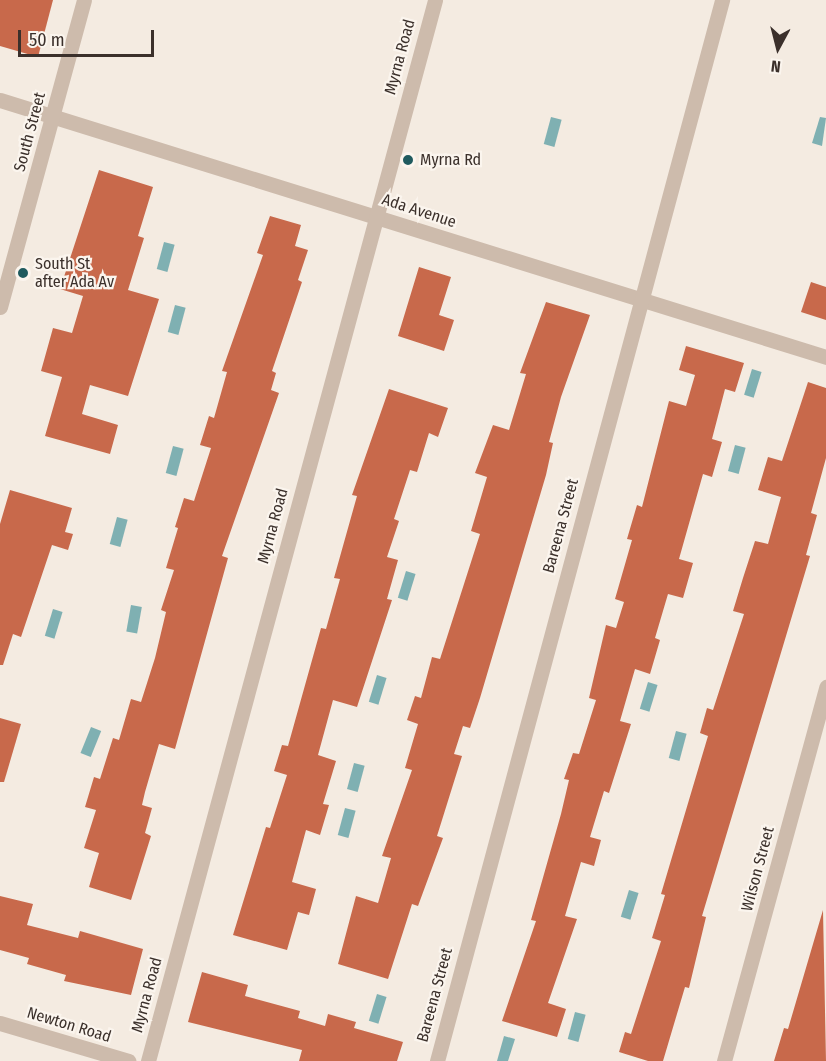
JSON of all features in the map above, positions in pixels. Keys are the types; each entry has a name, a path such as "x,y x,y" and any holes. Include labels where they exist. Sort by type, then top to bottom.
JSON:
{"street":[{"name":"South Street","path":"0,307 84,0"},
{"name":"Myrna Road","path":"148,1061 435,0"},
{"name":"Bareena Street","path":"436,1061 722,0"},
{"name":"Ada Avenue","path":"0,100 375,215 639,301 826,357"},
{"name":"Wilson Street","path":"724,1061 826,687"},
{"name":"Newton Road","path":"0,1023 128,1061"}],"water":[{"path":"551,117 562,120 554,147 544,144"},
{"path":"820,117 826,118 822,146 812,143"},
{"path":"164,242 175,245 167,272 157,269"},
{"path":"175,305 186,308 178,335 168,332"},
{"path":"752,369 762,372 754,398 744,395"},
{"path":"735,445 746,448 739,474 728,471"},
{"path":"173,446 184,449 176,476 166,473"},
{"path":"117,517 128,520 120,547 110,544"},
{"path":"406,571 416,574 407,601 398,598"},
{"path":"131,605 142,607 137,633 126,632"},
{"path":"53,609 63,612 54,639 45,636"},
{"path":"377,675 387,678 378,705 369,702"},
{"path":"648,682 658,685 649,712 640,709"},
{"path":"91,727 101,731 91,757 81,753"},
{"path":"676,731 687,734 679,761 669,758"},
{"path":"354,763 365,766 358,792 347,789"},
{"path":"345,808 356,811 348,838 338,835"},
{"path":"629,890 639,893 630,920 621,917"},
{"path":"377,994 387,997 378,1024 369,1021"},
{"path":"575,1012 586,1015 578,1042 568,1039"},
{"path":"504,1036 515,1039 508,1061 497,1061"}],"building":[{"path":"0,0 53,0 38,57 0,46"},
{"path":"99,170 153,187 138,236 144,238 128,290 159,299 128,396 90,385 82,414 118,425 110,454 45,436 62,377 41,371 53,328 72,333 83,296 60,289"},
{"path":"270,216 301,225 295,246 308,250 298,280 302,282 272,371 276,373 271,390 279,393 222,556 228,558 175,749 159,744 145,792 142,805 152,808 145,833 151,836 131,900 89,887 99,853 84,848 96,810 85,807 94,777 100,779 113,738 119,740 131,699 141,702 155,658 166,612 161,610 174,570 166,568 178,528 175,527 184,498 194,501 211,448 200,445 209,416 214,418 227,372 222,371 263,255 257,253"},
{"path":"419,267 451,277 439,315 454,320 444,351 398,336"},
{"path":"811,282 826,287 826,320 801,312"},
{"path":"546,302 590,315 561,397 549,442 553,443 546,475 480,698 470,728 463,726 454,754 462,756 437,836 443,838 418,906 412,904 388,979 338,964 356,896 378,903 391,858 382,856 412,770 405,768 418,724 407,720 415,696 421,698 432,657 440,659 480,534 471,531 487,477 475,473 493,425 509,430 526,374 520,373"},
{"path":"686,346 744,363 735,392 725,389 712,439 722,442 712,477 703,474 679,559 693,563 683,598 668,594 655,638 660,640 650,674 635,669 620,721 631,724 609,793 604,791 590,837 601,840 594,866 581,862 565,916 577,919 548,1003 566,1009 557,1037 502,1021 536,921 531,920 569,780 564,779 573,753 579,754 596,700 589,698 606,625 616,628 624,602 615,599 632,540 627,539 637,505 642,507 669,401 686,406 695,375 679,370"},
{"path":"808,382 826,388 826,458 811,513 817,515 806,555 810,556 702,916 706,917 689,988 685,987 663,1061 648,1061 619,1052 625,1032 631,1034 661,941 652,938 665,895 661,894 708,736 700,733 707,708 713,710 744,614 733,611 755,541 768,544 781,497 758,490 768,457 782,461"},
{"path":"389,389 448,408 438,437 429,433 417,472 410,470 394,519 399,521 387,557 398,560 387,599 392,600 357,707 333,700 318,755 336,761 323,804 329,805 320,835 306,830 292,882 316,889 309,915 298,912 287,950 233,935 266,827 270,828 287,775 274,771 282,745 288,746 321,628 326,629 340,579 334,578 357,496 352,495"},
{"path":"10,490 72,508 65,532 73,534 68,550 52,545 21,637 13,634 3,665 0,665 0,524"},
{"path":"0,718 21,724 4,782 0,782"},
{"path":"0,896 33,904 27,925 78,938 80,931 143,949 131,995 64,981 66,975 27,964 29,958 0,950"},
{"path":"823,910 826,1061 774,1061 784,1028 788,1029"},
{"path":"202,972 248,985 245,996 300,1011 298,1018 325,1026 328,1014 356,1022 354,1028 403,1042 397,1061 299,1061 302,1050 188,1022"}],"place":[{"name":"Myrna Rd","path":"408,160"},
{"name":"South St after Ada Av","path":"23,273"}]}
